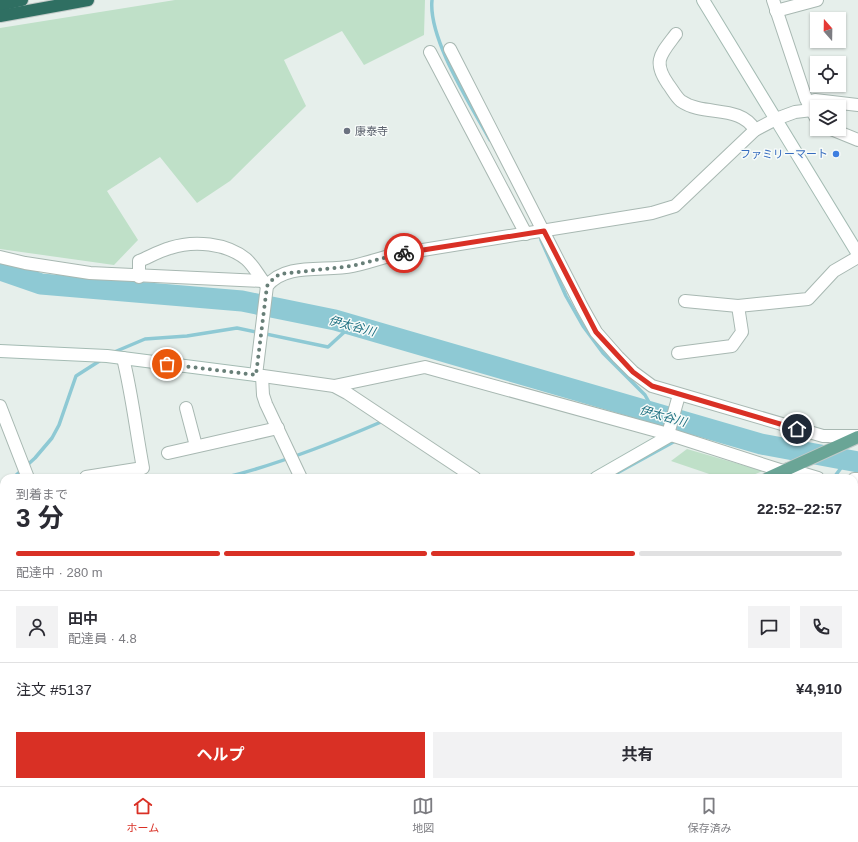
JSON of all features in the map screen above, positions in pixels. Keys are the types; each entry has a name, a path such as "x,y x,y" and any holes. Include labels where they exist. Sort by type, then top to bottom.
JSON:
{"highway":[{"path":"0,5 22,0"},
{"path":"0,16 65,0"},
{"path":"0,16 88,0"}],"main road":[{"path":"776,474 858,436"}],"street":[{"path":"703,0 858,254"},
{"path":"810,104 775,6 817,0"},
{"path":"676,34 663,51 658,64 660,73 680,100 698,109 741,116 750,123 755,130"},
{"path":"450,49 596,332 633,372 652,386 823,436 858,436"},
{"path":"430,52 526,234"},
{"path":"846,104 858,105"},
{"path":"299,474 263,395 259,375 262,320 266,286 274,278 280,274 292,271 352,266 392,255 652,213 675,206 755,130 776,119 795,112 810,110"},
{"path":"846,135 858,140"},
{"path":"139,277 139,261 170,248 194,244 214,245 231,250 246,259 258,273 266,286"},
{"path":"0,257 25,263 90,273 266,286"},
{"path":"684,301 738,306 808,299 834,271 858,257"},
{"path":"678,353 732,346 742,332 738,306"},
{"path":"0,351 123,358 334,386 347,393 469,474"},
{"path":"105,474 143,468 132,410 131,390 123,358"},
{"path":"334,386 425,367 804,474"},
{"path":"603,474 670,435 679,395"},
{"path":"0,406 26,474"},
{"path":"186,408 196,446"},
{"path":"168,453 278,428"}],"green space":[{"path":"175,0 425,0 424,35 364,65 342,31 284,60 306,106 230,181 197,203 160,157 107,191 138,240 114,265 0,249 0,28"},
{"path":"687,449 763,471 755,474 709,474 671,461"}],"waterway":[{"path":"432,0 433,16 437,33 452,72 490,140"},
{"path":"541,240 566,296 583,326 603,353 645,395 655,413"},
{"name":"伊太谷川","path":"0,270 41,284 242,301 335,320 761,444 858,462"},
{"path":"112,353 145,339 187,336 237,328 328,347 352,325"},
{"path":"17,474 35,458 52,438 59,425 76,376 101,360"},
{"path":"239,474 303,453 381,422"},
{"path":"685,436 694,430 696,426"},
{"path":"615,474 677,440"},
{"path":"836,474 847,460"}],"way so far":[{"path":"167,364 256,375 267,286 274,278 280,274 292,271 352,266 404,253"}],"place":[{"name":"康泰寺","path":"347,131"},
{"name":"ファミリーマート","path":"836,154"}],"route":[{"path":"404,253 544,231 596,332 633,372 652,386 745,415 797,429"}]}
